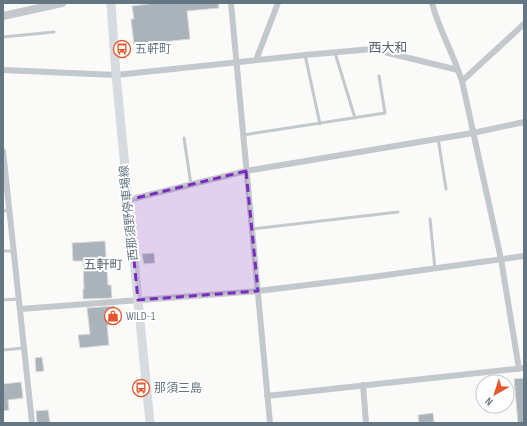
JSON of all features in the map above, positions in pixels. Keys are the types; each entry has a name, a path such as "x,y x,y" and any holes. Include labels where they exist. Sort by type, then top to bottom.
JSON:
{"main road":[{"name":"西那須野停車場線","path":"111,3 116,74 150,423"}],"street":[{"path":"3,16 43,5 62,3"},
{"path":"231,3 270,423"},
{"path":"256,60 278,3"},
{"path":"267,396 522,369 501,259 462,81 451,49 438,25 432,3"},
{"path":"462,81 524,24"},
{"path":"3,70 116,74 335,52 376,50 458,70"},
{"path":"128,200 246,171 473,133 524,122"},
{"path":"3,150 6,211 14,251 32,423"},
{"path":"20,309 258,291 372,278 524,256"},
{"path":"362,385 366,423"}],"lane":[{"path":"3,37 54,32"},
{"path":"335,52 355,118"},
{"path":"305,55 320,124"},
{"path":"243,135 385,113 378,76"},
{"path":"184,138 191,185"},
{"path":"438,138 446,189"},
{"path":"252,228 398,212"},
{"path":"430,219 435,268"},
{"path":"3,251 14,251"},
{"path":"3,300 19,299"},
{"path":"3,350 24,348"}],"highlighted area":[{"path":"246,171 258,291 138,300 128,200"}],"building":[{"path":"156,3 218,3 219,8 187,11 190,39 134,45 131,19 134,19 132,6"},
{"path":"105,241 108,285 111,285 112,298 83,299 83,261 73,261 72,243"},
{"path":"154,253 155,263 144,264 142,254"},
{"path":"114,306 117,324 107,325 109,345 80,348 78,335 90,334 87,308"},
{"path":"42,357 44,371 36,372 35,358"},
{"path":"524,378 524,423 518,423 515,379"},
{"path":"21,382 23,398 8,400 9,410 3,411 3,384"},
{"path":"48,410 50,423 37,423 36,411"},
{"path":"433,413 434,422 419,423 418,415"}],"place":[{"name":"五軒町","path":"122,49"},
{"name":"WILD-1","path":"113,316"},
{"name":"那須三島","path":"141,388"}],"district":[{"name":"西大和","path":"388,48"},
{"name":"五軒町","path":"103,265"}]}
